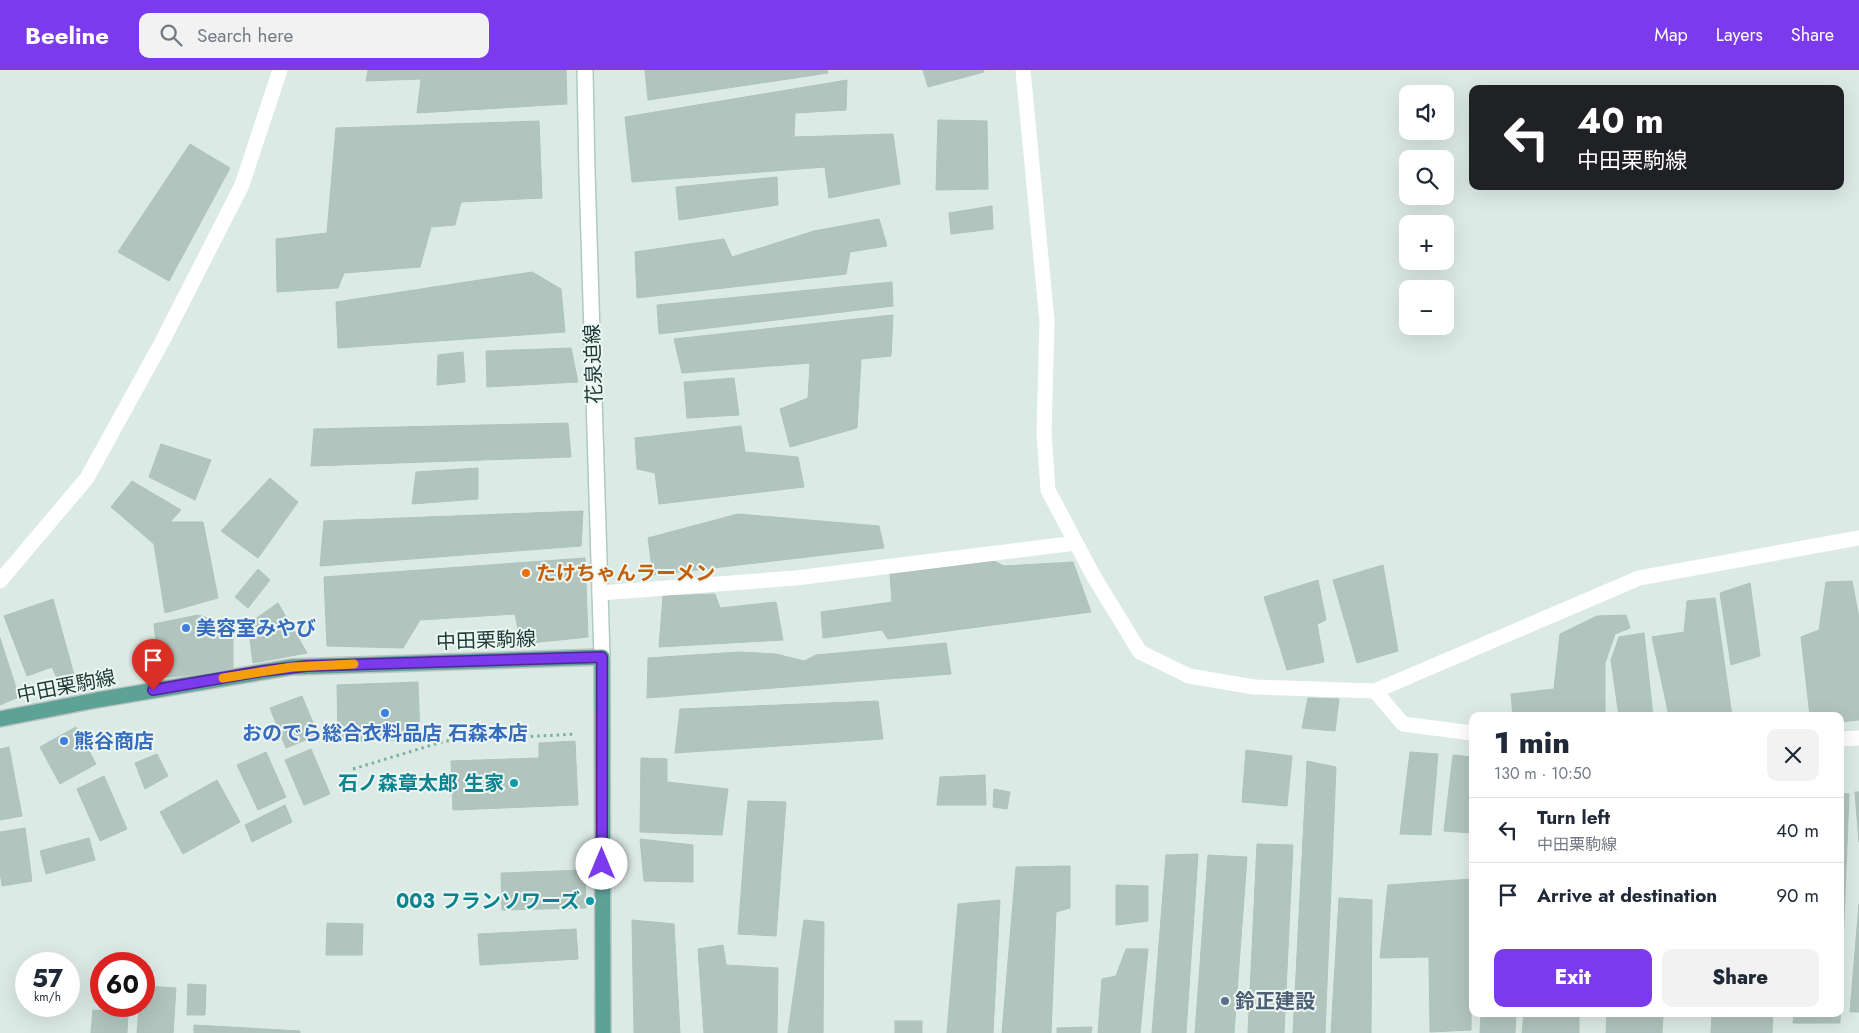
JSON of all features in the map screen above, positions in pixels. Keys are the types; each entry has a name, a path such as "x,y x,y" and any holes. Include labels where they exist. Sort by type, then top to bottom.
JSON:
{"main road":[{"name":"中田栗駒線","path":"0,719 97,700 292,667 602,657"},
{"path":"602,657 603,1033"}],"street":[{"path":"0,581 87,478 163,340 242,185 280,70"},
{"name":"花泉迫線","path":"585,70 602,657"},
{"path":"1023,70 1047,321 1044,434 1048,490 1094,576 1140,652 1188,676 1254,687 1375,691 1639,578 1859,538"},
{"path":"600,593 796,578 1076,543"},
{"path":"1375,691 1403,724 1469,733"},
{"path":"1844,739 1859,738"}],"path":[{"path":"353,769 445,741 602,732"}],"building":[{"path":"368,70 566,70 567,104 417,113 421,79 366,81"},
{"path":"645,70 827,70 828,73 648,100"},
{"path":"923,70 983,70 984,72 928,87"},
{"path":"847,80 846,110 795,113 794,137 893,134 900,184 829,198 825,167 632,182 625,117"},
{"path":"938,120 987,121 988,189 936,190"},
{"path":"539,121 542,198 461,202 455,225 431,227 420,267 344,273 338,288 277,292 276,239 327,233 336,128"},
{"path":"190,144 230,168 169,281 118,252"},
{"path":"777,177 778,205 679,220 676,187"},
{"path":"992,206 993,229 951,234 949,213"},
{"path":"879,219 887,246 850,252 846,274 637,298 635,252 724,239 732,257 814,231"},
{"path":"532,272 561,289 565,332 338,348 336,302"},
{"path":"892,282 893,306 659,334 657,305"},
{"path":"893,315 891,356 861,359 857,428 790,447 780,409 808,398 810,363 682,373 674,339"},
{"path":"571,348 578,382 487,387 486,351"},
{"path":"463,352 465,382 437,385 438,355"},
{"path":"734,378 739,415 687,418 684,382"},
{"path":"568,423 571,457 311,466 314,429"},
{"path":"741,426 745,452 798,457 804,487 659,504 655,473 637,469 635,438"},
{"path":"161,444 211,460 195,500 149,477"},
{"path":"478,468 478,499 412,504 416,472"},
{"path":"270,478 298,502 258,558 221,531"},
{"path":"132,481 181,510 170,522 203,522 218,598 165,613 154,544 111,507"},
{"path":"583,511 581,546 320,566 324,521"},
{"path":"738,514 879,526 884,548 653,575 648,538"},
{"path":"585,558 588,637 521,644 515,614 420,620 403,648 327,646 324,577"},
{"path":"994,561 1004,566 1073,562 1091,612 888,639 882,630 823,638 821,612 892,602 890,574"},
{"path":"1383,565 1398,651 1357,663 1333,580"},
{"path":"258,569 270,580 248,608 235,597"},
{"path":"1318,580 1326,620 1317,624 1324,662 1287,670 1264,597"},
{"path":"1852,581 1859,618 1859,720 1844,722 1844,712 1810,712 1801,637 1819,630 1826,582"},
{"path":"1750,583 1760,656 1731,665 1720,593"},
{"path":"715,594 720,608 776,602 783,640 659,647 663,596"},
{"path":"1715,598 1731,712 1668,712 1652,637 1684,632 1687,601"},
{"path":"53,599 78,689 64,694 52,667 27,676 4,616"},
{"path":"278,603 307,653 253,663 248,624"},
{"path":"198,615 233,626 233,670 160,678 154,624"},
{"path":"1626,615 1630,628 1615,634 1605,663 1605,712 1513,712 1511,694 1554,689 1560,634 1597,616"},
{"path":"1644,633 1653,712 1618,712 1611,660 1619,637"},
{"path":"0,638 19,697 0,705"},
{"path":"946,643 951,674 647,698 648,658 739,652 776,654 804,661 816,655"},
{"path":"418,682 420,739 338,742 337,685"},
{"path":"302,696 318,735 286,748 270,708"},
{"path":"1308,698 1339,699 1335,731 1302,728"},
{"path":"878,701 883,739 675,753 680,709"},
{"path":"76,727 96,764 60,784 40,747"},
{"name":"石ノ森章太郎 生家","path":"575,741 578,805 453,810 451,761 539,758 539,743"},
{"path":"9,747 22,816 0,820 0,749"},
{"path":"311,749 330,794 304,805 285,760"},
{"path":"1246,750 1292,756 1287,806 1242,802"},
{"path":"266,752 286,797 258,810 237,765"},
{"path":"1410,752 1438,754 1431,835 1400,834"},
{"path":"157,754 168,776 145,789 135,763"},
{"path":"1453,755 1469,757 1469,833 1444,831"},
{"path":"641,758 667,759 667,782 728,789 722,835 640,832"},
{"path":"1307,761 1336,767 1325,1033 1293,1033"},
{"path":"985,775 986,805 937,805 940,777"},
{"path":"104,776 127,829 100,841 77,789"},
{"path":"217,780 240,822 183,854 160,812"},
{"path":"994,789 1010,792 1007,809 993,807"},
{"path":"1855,792 1859,792 1859,842"},
{"path":"1844,793 1849,794 1844,921"},
{"path":"748,801 786,802 776,936 738,934"},
{"path":"285,805 292,822 252,842 245,825"},
{"path":"25,828 32,881 2,886 0,832"},
{"path":"89,838 95,860 46,874 40,851"},
{"path":"640,839 693,845 693,882 644,881"},
{"path":"1257,844 1293,845 1284,1033 1248,1033"},
{"path":"1198,854 1186,1033 1152,1033 1166,855"},
{"path":"1208,855 1247,857 1234,1033 1195,1033"},
{"path":"1070,866 1070,908 1056,912 1051,1033 1002,1033 1016,867"},
{"path":"585,870 586,908 502,910 501,873"},
{"path":"1469,879 1469,1017 1471,1017 1471,1030 1430,1032 1429,957 1380,958 1388,885"},
{"path":"1116,885 1148,886 1148,921 1116,925"},
{"path":"1339,898 1372,900 1371,1033 1331,1033"},
{"path":"1000,900 993,1033 947,1033 958,904"},
{"path":"1859,904 1859,1012 1850,1012"},
{"path":"632,920 674,924 680,1033 634,1033"},
{"path":"804,920 824,922 823,1033 788,1033"},
{"path":"327,923 363,924 362,955 326,955"},
{"path":"576,929 578,959 480,965 478,934"},
{"path":"723,945 726,965 778,968 777,1033 704,1033 698,949"},
{"path":"1126,949 1148,949 1140,1033 1098,1033 1102,979 1116,976"},
{"path":"188,984 206,985 205,1015 187,1015"},
{"path":"155,987 176,988 173,1033 137,1033 138,1017 155,1017"},
{"path":"92,1017 128,1017 127,1033 91,1033"},
{"path":"1481,1017 1516,1017 1515,1033 1480,1033"},
{"path":"1524,1017 1579,1017 1579,1033 1522,1033"},
{"path":"1607,1017 1663,1017 1662,1033 1606,1033"},
{"path":"1712,1017 1773,1017 1772,1033 1711,1033"},
{"path":"1794,1017 1840,1017 1840,1023 1793,1023"},
{"path":"895,1021 922,1021 922,1033 895,1033"},
{"path":"194,1025 300,1031 300,1033 194,1033"},
{"path":"1092,1027 1091,1033 1057,1033 1057,1028"}],"slow traffic":[{"path":"223,678 292,667 354,664"}],"place":[{"name":"たけちゃんラーメン","path":"526,573"},
{"name":"美容室みやび","path":"186,628"},
{"name":"おのでら総合衣料品店 石森本店","path":"385,713"},
{"name":"熊谷商店","path":"64,741"},
{"name":"石ノ森章太郎 生家","path":"514,783"},
{"name":"003 フランソワーズ","path":"590,901"},
{"name":"鈴正建設","path":"1225,1001"}],"route":[{"path":"153,690 292,667 602,657 602,864"}]}
